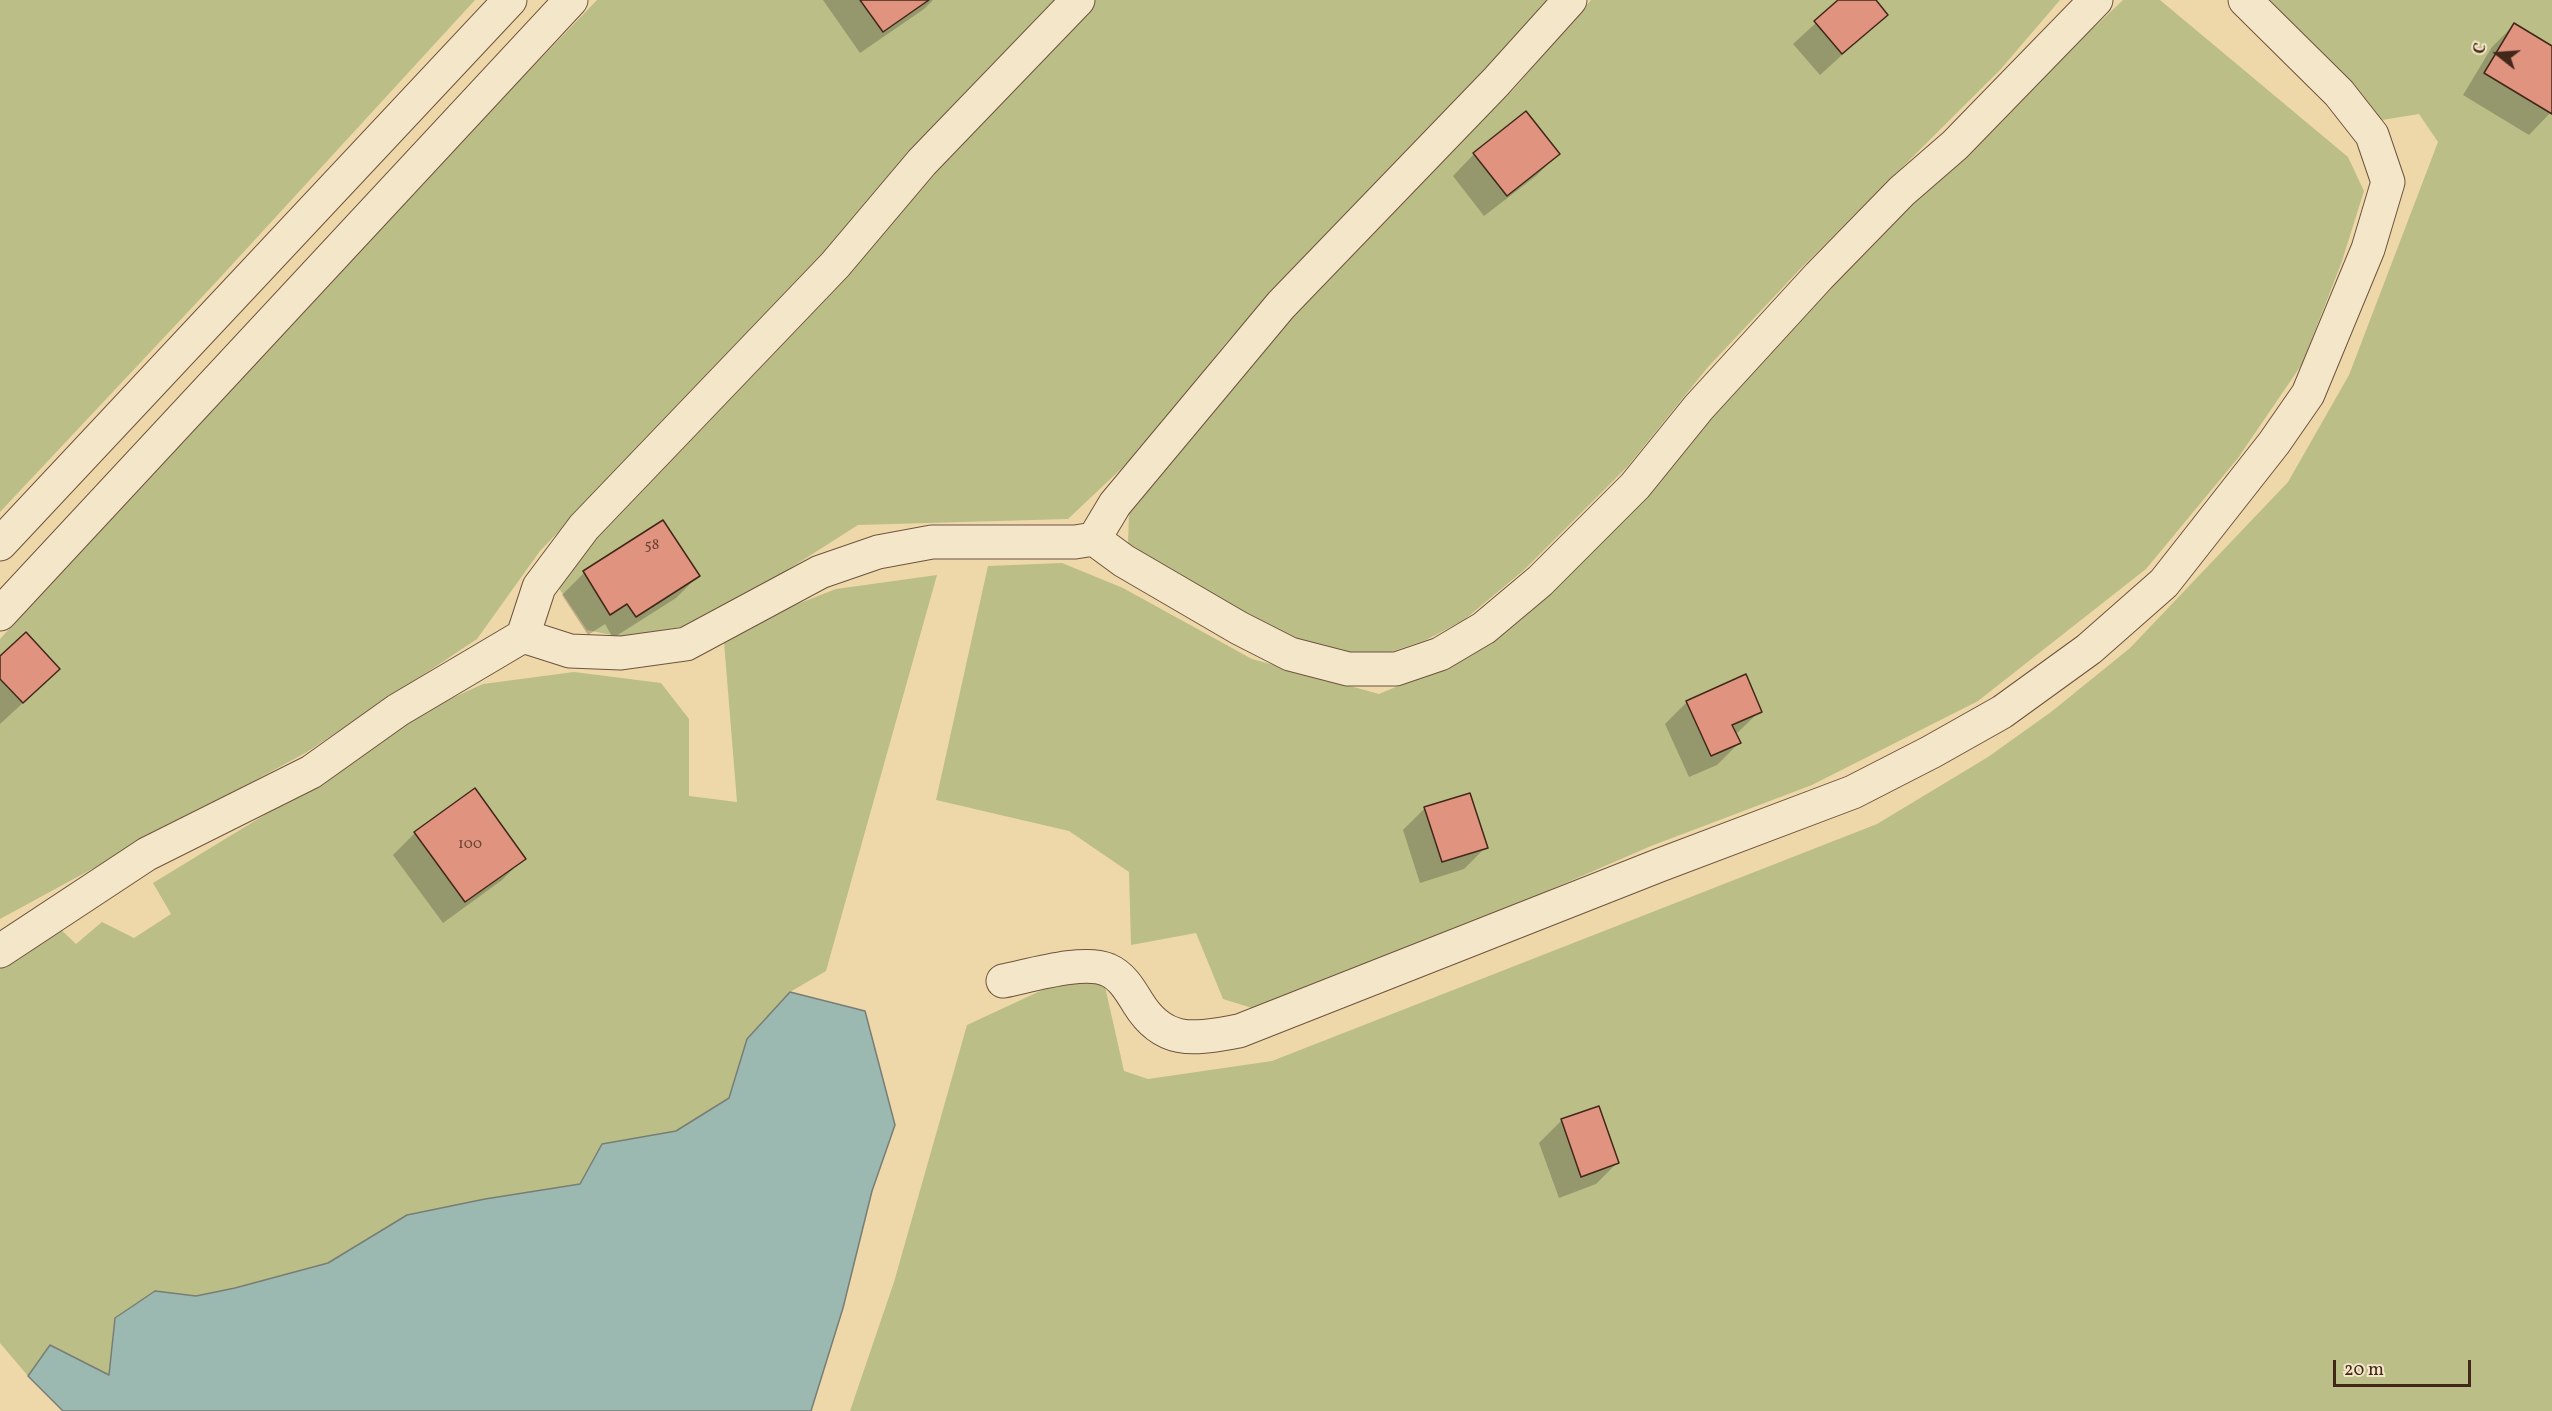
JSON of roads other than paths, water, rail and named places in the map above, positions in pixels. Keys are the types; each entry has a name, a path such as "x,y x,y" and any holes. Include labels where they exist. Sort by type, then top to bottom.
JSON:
{"street":[{"path":"0,544 510,0"},
{"path":"0,614 571,0"},
{"path":"0,951 147,854 311,772 398,710 523,636 539,588 584,527 835,265 922,162 1078,0"},
{"path":"1094,539 1115,504 1281,305 1496,82 1570,0"},
{"path":"523,636 570,651 621,654 686,644 820,572 878,552 932,542 1075,542 1094,539 1152,578 1239,628 1290,654 1348,669 1396,669 1440,654 1484,628 1540,581 1627,494 1699,407 1820,276 1902,191 1955,145 2096,0"},
{"path":"1003,981 1087,965 1107,969 1125,982 1143,1010 1166,1032 1192,1039 1239,1032 1650,869 1853,792 1931,753 2002,712 2089,649 2164,583 2274,443 2308,394 2368,249 2388,182 2372,135 2339,93 2245,0"}],"water":[{"path":"790,992 865,1011 895,1125 872,1191 843,1308 811,1411 63,1411 28,1376 50,1345 109,1375 115,1318 155,1291 196,1296 235,1288 328,1263 407,1215 485,1199 580,1184 602,1144 676,1131 729,1098 747,1039"}]}
